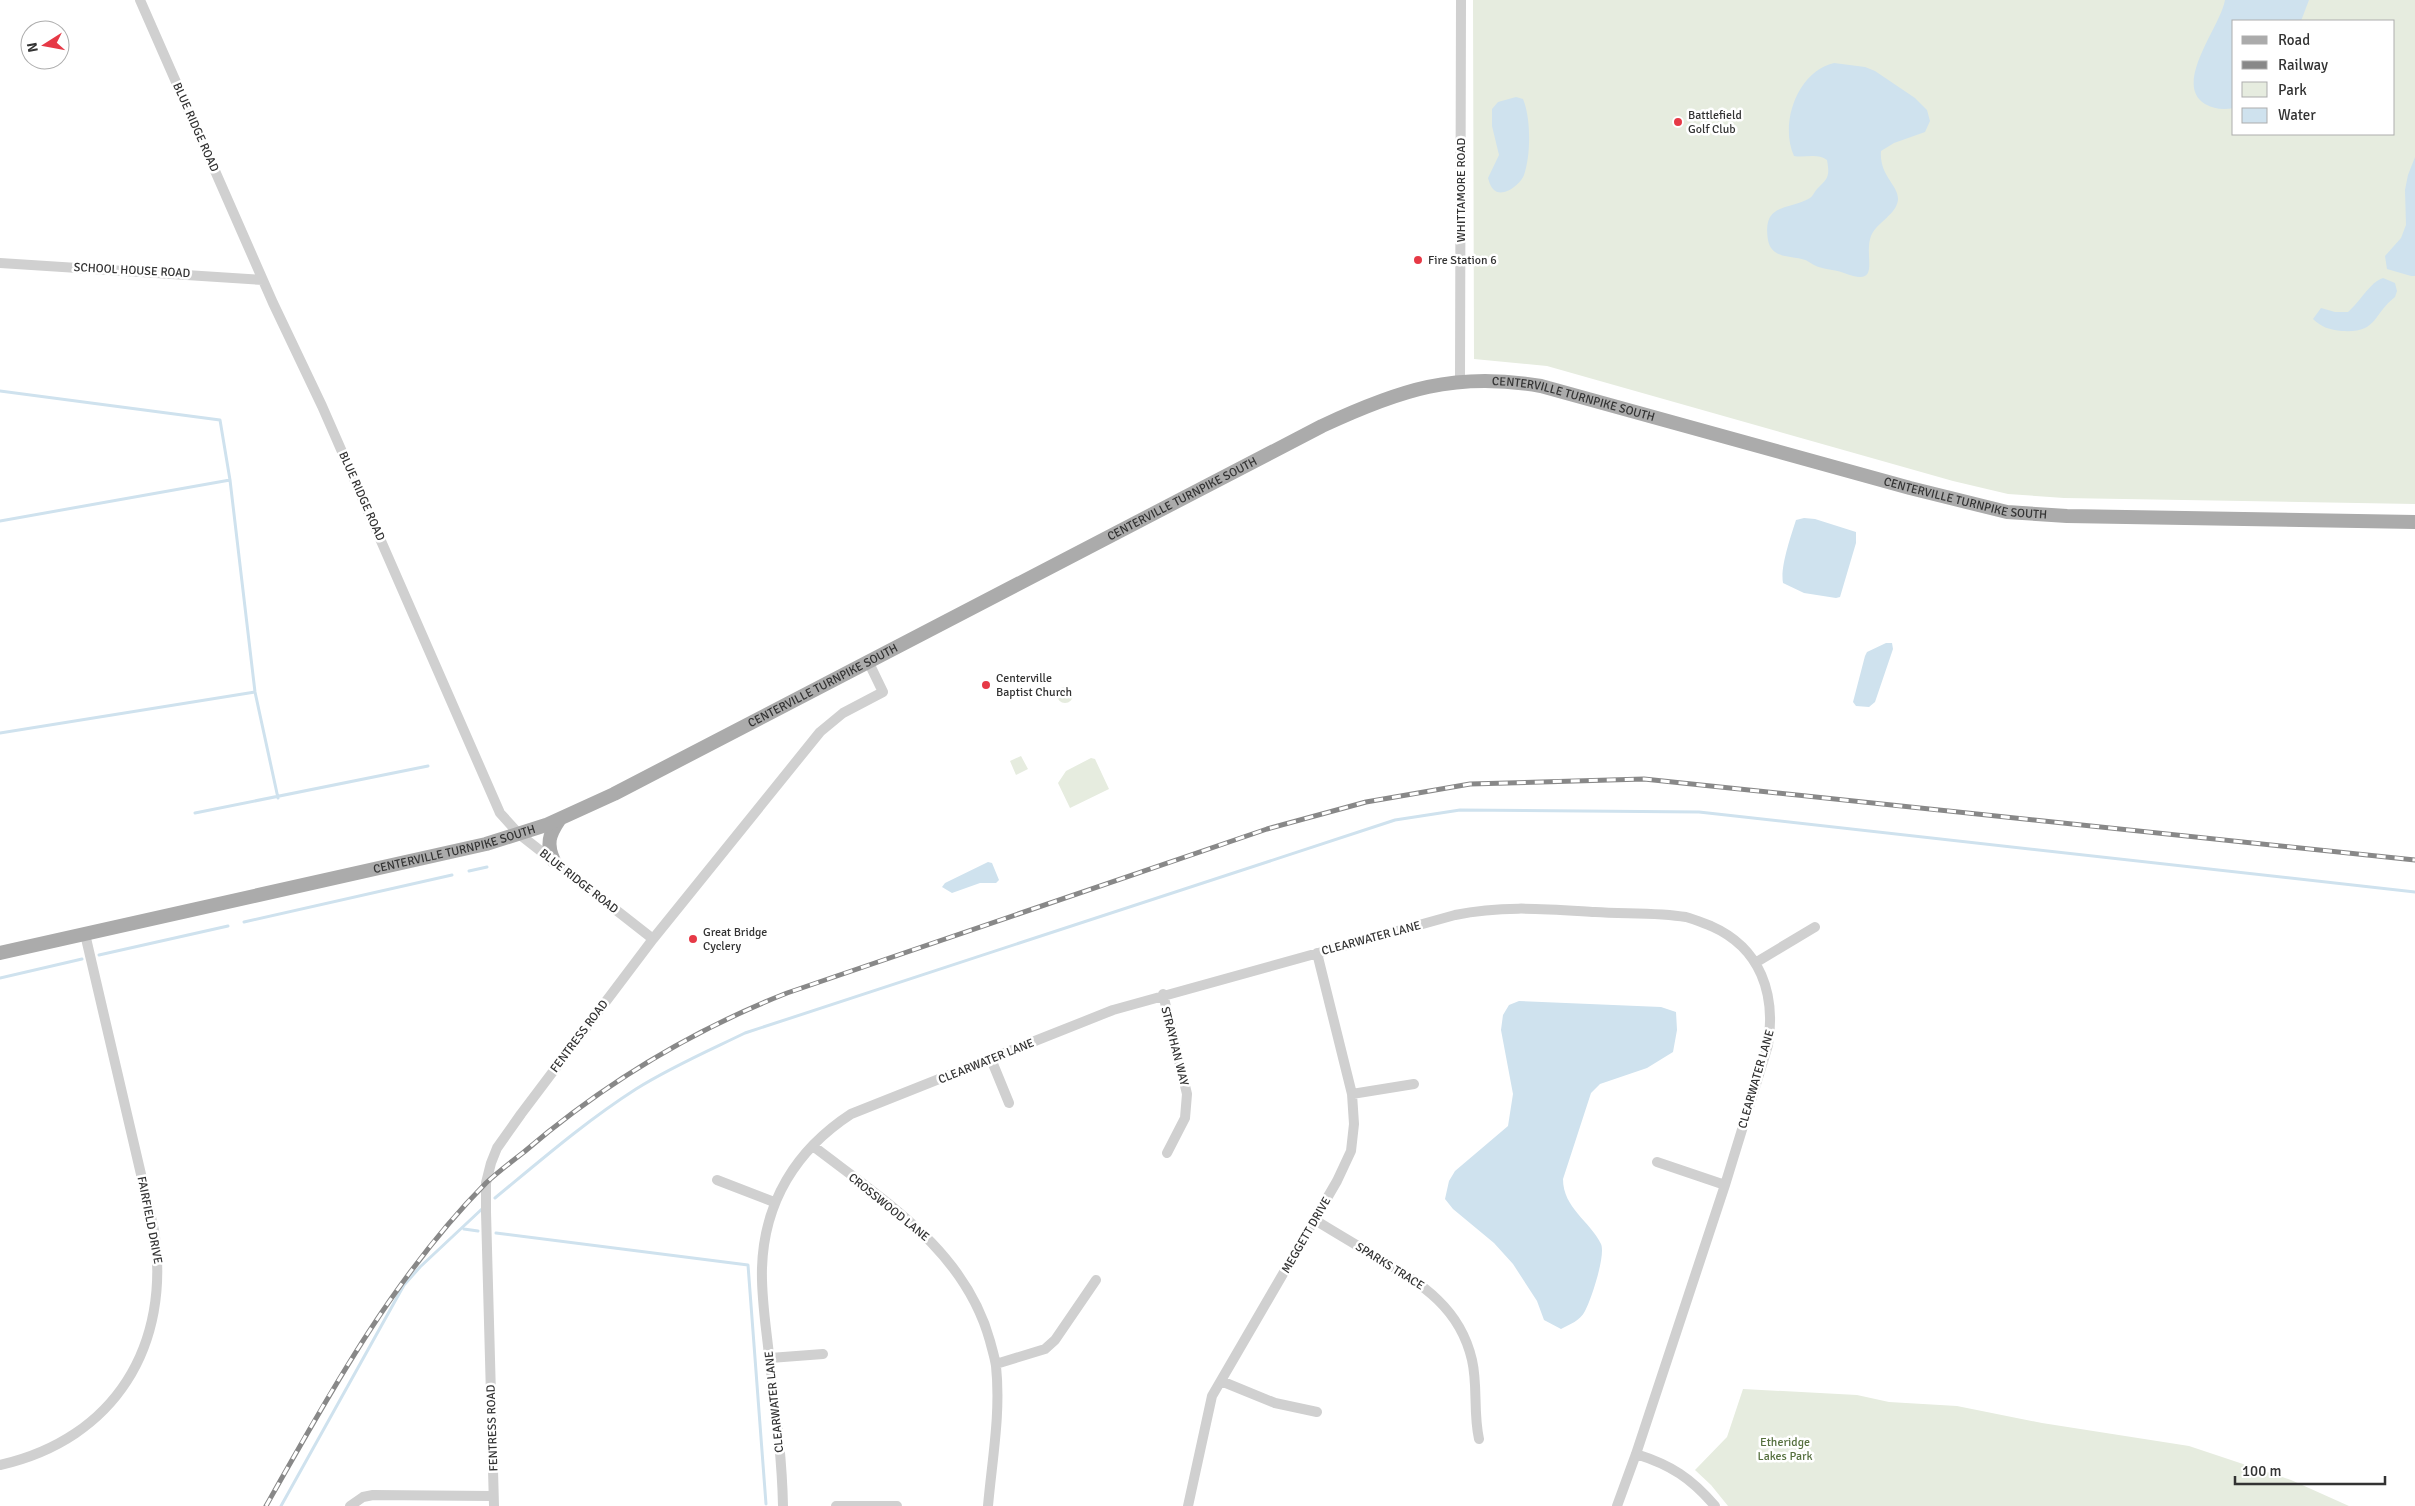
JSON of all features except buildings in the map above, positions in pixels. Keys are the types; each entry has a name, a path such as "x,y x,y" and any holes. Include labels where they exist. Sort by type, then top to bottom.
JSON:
{"main road":[{"name":"CENTERVILLE TURNPIKE SOUTH","path":"0,953 452,852 519,834 559,820 614,794 1322,426 1393,395 1414,389 1460,381 1520,382 1578,394 1910,488 2007,512 2067,516 2415,522"},
{"path":"554,861 549,851 548,838 559,820"}],"street":[{"name":"BLUE RIDGE ROAD","path":"140,0 263,280 326,415 500,813 519,834 653,939"},
{"name":"WHITTAMORE ROAD","path":"1460,381 1461,0"},
{"name":"SCHOOL HOUSE ROAD","path":"0,263 263,280"},
{"name":"FENTRESS ROAD","path":"494,1501 486,1183 497,1148 653,939 827,724 843,712 883,692 868,661"},
{"name":"CLEARWATER LANE","path":"784,1506 762,1268 764,1244 774,1202 794,1166 830,1127 850,1114 1113,1010 1163,994 1478,910 1522,908 1686,917 1726,933 1744,948 1766,983 1771,1005 1772,1024 1768,1045 1725,1185 1617,1506"},
{"path":"1755,963 1815,927"},
{"name":"FAIRFIELD DRIVE","path":"0,1465 33,1456 55,1446 85,1427 110,1404 139,1359 152,1325 157,1300 159,1268 154,1230 85,934"},
{"name":"MEGGETT DRIVE","path":"1188,1506 1212,1396 1315,1220 1351,1151 1354,1124 1352,1094 1317,953"},
{"name":"STRAYHAN WAY","path":"1163,994 1187,1094 1185,1118 1167,1153"},
{"path":"991,1059 1008,1103"},
{"path":"1352,1094 1414,1084"},
{"name":"CROSSWOOD LANE","path":"813,1146 916,1226 938,1247 969,1288 978,1307 996,1364 998,1399 988,1506"},
{"path":"1657,1162 1725,1185"},
{"path":"717,1180 774,1202"},
{"name":"SPARKS TRACE","path":"1315,1220 1410,1277 1443,1304 1466,1340 1472,1360 1475,1381 1475,1420 1479,1439"},
{"path":"996,1364 1045,1349 1056,1340 1096,1280"},
{"path":"770,1358 824,1354"},
{"path":"1222,1381 1275,1402 1317,1412"},
{"path":"1636,1454 1662,1462 1683,1475 1702,1490 1716,1506"},
{"path":"350,1506 363,1497 373,1495 494,1501"},
{"path":"836,1506 897,1506"}],"green space":[{"name":"Battlefield Golf Club","path":"1473,0 2415,0 2415,504 2064,498 2008,494 1953,481 1547,366 1474,359"},
{"path":"1065,687 1073,695 1065,703 1057,695"},
{"path":"1021,756 1028,769 1016,775 1010,761"},
{"path":"1091,758 1095,759 1109,789 1070,808 1058,783 1066,771"},
{"name":"Etheridge Lakes Park","path":"1743,1389 1857,1395 1889,1402 1957,1406 2042,1423 2189,1446 2291,1480 2349,1506 1728,1506 1711,1485 1695,1470 1727,1437"}],"water":[{"path":"2225,0 2309,0 2301,20 2232,20 2232,108 2222,109 2205,104 2196,95 2194,83 2201,54 2222,11"},
{"path":"1834,63 1865,67 1875,71 1915,98 1927,110 1930,121 1925,132 1894,143 1881,151 1883,167 1898,200 1894,210 1871,236 1868,273 1864,276 1856,277 1840,271 1822,268 1804,260 1780,255 1770,247 1768,240 1767,228 1773,213 1810,198 1827,177 1827,160 1816,156 1794,156 1790,143 1789,129 1795,100 1802,87 1810,76 1821,68"},
{"path":"1516,97 1523,99 1528,116 1529,137 1526,167 1519,183 1506,192 1497,192 1491,186 1488,178 1499,155 1492,126 1492,109 1498,102"},
{"path":"2415,157 2415,276 2411,276 2387,269 2385,256 2401,238 2406,225 2405,190"},
{"path":"2383,278 2395,283 2397,291 2395,297 2369,326 2354,331 2338,331 2323,326 2313,319 2321,308 2335,312 2348,312 2369,288"},
{"path":"1804,518 1815,519 1856,532 1856,543 1840,597 1804,593 1783,583 1784,560 1796,520"},
{"path":"1886,643 1892,643 1893,649 1875,702 1869,707 1856,706 1853,702 1865,656 1867,652"},
{"path":"988,862 992,863 999,880 996,883 980,883 952,893 942,887 945,883"},
{"path":"1519,1001 1661,1007 1676,1012 1677,1030 1673,1052 1647,1068 1600,1084 1591,1093 1563,1179 1567,1198 1601,1244 1600,1267 1585,1311 1578,1320 1561,1329 1544,1320 1537,1301 1513,1264 1494,1243 1453,1209 1445,1199 1449,1181 1455,1171 1508,1126 1513,1094 1501,1030 1503,1015 1509,1005"}],"waterway":[{"path":"0,391 220,420 230,480 255,692 278,798"},
{"path":"0,521 230,480"},
{"path":"0,733 255,692"},
{"path":"195,813 428,766"},
{"path":"495,1198 617,1101 676,1066 745,1033 1395,820 1460,810 1699,812 2415,892"},
{"path":"469,871 487,867"},
{"path":"244,922 452,875"},
{"path":"99,955 228,926"},
{"path":"0,978 82,959"},
{"path":"281,1506 404,1285 420,1267 483,1208"},
{"path":"464,1229 478,1231"},
{"path":"496,1233 748,1265 766,1504"}],"railway":[{"path":"266,1506 314,1421 365,1337 422,1257 453,1219 495,1175 554,1127 616,1082 716,1024 787,993 1267,829 1366,802 1470,784 1644,779 2415,860"}],"place":[{"name":"Battlefield Golf Club","path":"1678,122"},
{"name":"Fire Station 6","path":"1418,260"},
{"name":"Centerville Baptist Church","path":"986,685"},
{"name":"Great Bridge Cyclery","path":"693,939"}]}
